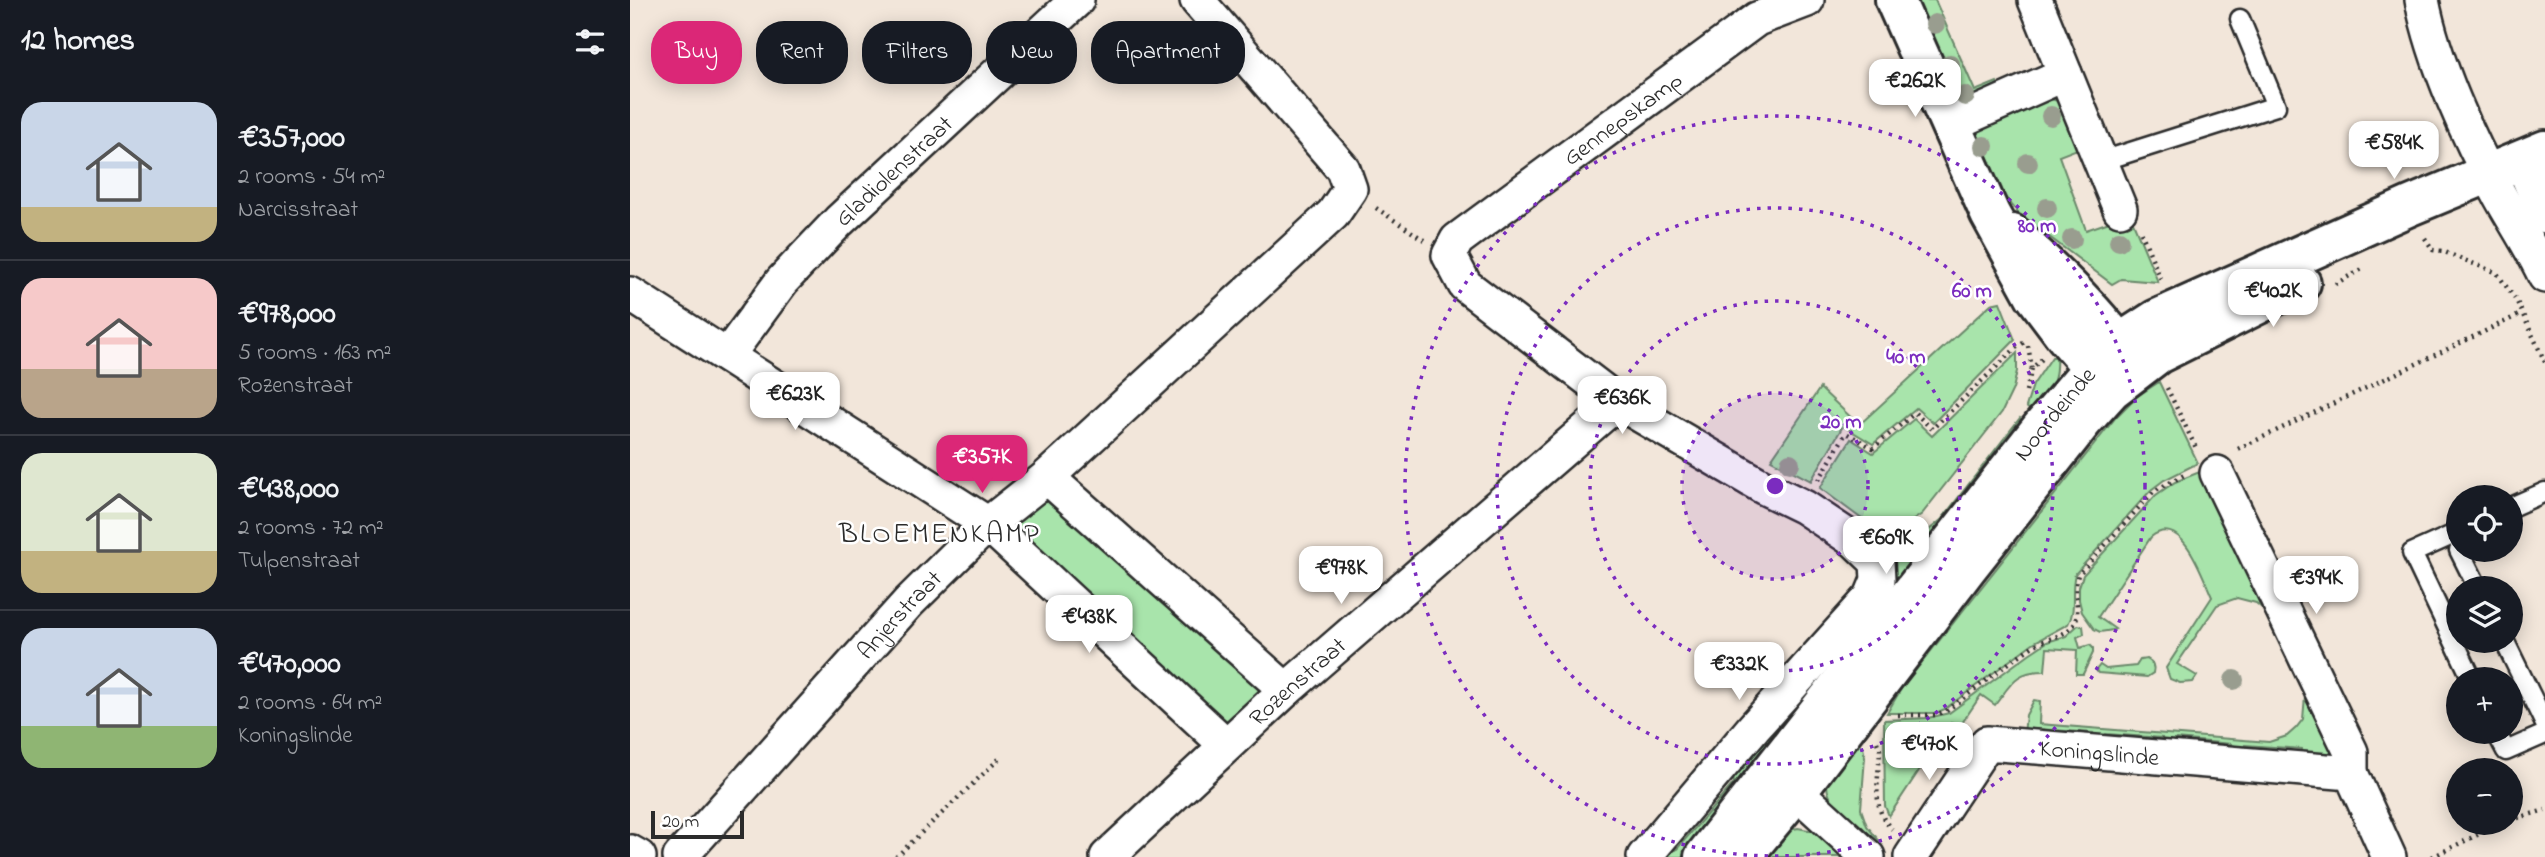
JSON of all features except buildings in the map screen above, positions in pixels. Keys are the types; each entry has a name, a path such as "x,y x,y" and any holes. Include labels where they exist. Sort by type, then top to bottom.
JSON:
{"street":[{"name":"Gladiolenstraat","path":"727,356 782,281 839,221 1077,0"},
{"path":"1197,0 1343,169 1350,189"},
{"name":"Gennepskamp","path":"1449,255 1457,240 1756,19 1807,0"},
{"path":"1895,0 1990,214 2059,277 2126,371"},
{"path":"2035,0 2120,209"},
{"path":"2422,0 2428,35 2456,103 2525,179 2533,251 2545,276"},
{"path":"1950,125 2065,74"},
{"name":"Noordeinde","path":"1742,857 1784,780 2042,427 2126,371 2158,354 2525,179"},
{"name":"Noordeinde","path":"2126,371 2157,319 2525,179"},
{"name":"Anjerstraat","path":"680,857 908,603 988,524 1046,477 1333,214 1350,189"},
{"path":"1449,255 1465,285 1618,402 1765,488 1804,507 1865,549 1877,562 1878,580 1871,597 1754,727 1644,857"},
{"path":"630,294 988,524 1226,745"},
{"name":"Rozenstraat","path":"1107,857 1286,690 1618,402"},
{"path":"2211,469 2351,752 2351,773 2389,857"},
{"path":"1046,477 1286,690"},
{"name":"Koningslinde","path":"1913,854 1987,743 2351,773"},
{"path":"1784,780 1868,857"},
{"name":"Noordeinde","path":"1704,857 1784,780"},
{"path":"630,852 639,857"}],"lane":[{"path":"2102,161 2276,106 2240,19"},
{"path":"2523,502 2545,492"},
{"path":"2446,544 2412,553 2466,667"},
{"path":"2510,653 2545,724"},
{"path":"2523,744 2545,734"},
{"path":"2503,744 2506,751 2522,744"}],"path":[{"path":"1350,189 1415,236 1449,255"},
{"path":"2120,209 2133,212 2163,284"},
{"path":"2419,228 2432,250 2442,251 2497,273 2517,302 2545,362"},
{"path":"1895,715 1935,715 1946,711 2033,646 2067,631 2078,614 2075,586 2078,575 2154,491 2169,481 2211,469 2521,314"},
{"path":"1804,507 1846,433 1873,448 1915,413 1932,429 2027,340"},
{"path":"2126,371 2211,469"},
{"path":"1871,734 1880,750 1880,816 1913,854"},
{"path":"895,857 1002,756"},
{"path":"2523,816 2545,810"},
{"path":"2432,857 2477,835"}],"green space":[{"path":"1915,0 1935,0 1975,91 1997,82 1999,86 1973,103 1958,101"},
{"path":"2047,98 2058,101 2080,148 2059,156 2086,230 2130,215 2158,282 2121,279 2112,284 2020,215 1989,178 1975,143 1982,125"},
{"path":"2000,302 2015,340 1933,423 1916,408 1873,444 1843,426 1811,481 1771,460 1820,388 1859,425 1991,304"},
{"path":"2017,353 2013,389 2002,412 1922,514 1882,542 1863,520 1820,488 1851,439 1873,453 1914,419 1932,436"},
{"path":"2052,357 2056,357 2054,381 2039,417 2026,407 2033,385"},
{"path":"2159,382 2198,463 2164,480 2151,490 2075,574 2072,613 2068,624 2033,643 1945,709 1936,713 1887,713 1901,689 2116,417 2136,397"},
{"path":"2020,418 2032,427 1824,689 1814,681 1890,562 1941,520"},
{"path":"2202,471 2339,757 2302,759 2302,749 2245,745 2243,755 2231,754 2231,744 2176,739 2174,750 2162,748 2162,738 2106,734 2105,744 2093,744 2093,733 2037,729 2036,739 2024,734 2026,715 2034,700 2040,701 2039,724 2269,742 2287,736 2303,719 2305,696 2263,609 2256,603 2237,598 2217,605 2177,664 2197,676 2193,682 2180,683 2170,679 2166,668 2212,597 2189,549 2172,533 2162,531 2151,537 2098,617 2115,629 2100,632 2094,629 2082,612 2079,587 2083,575 2156,495 2175,482"},
{"path":"1044,495 1097,545 1261,688 1259,707 1226,724 1017,527 1021,512"},
{"path":"2078,625 2083,626 2084,634 2077,637 2080,648 2090,645 2093,648 2083,674 2076,674 2077,650 2047,648 2045,671 2020,676 1995,705 1981,695 1960,726 1951,722 1889,816 1885,806 1884,720 1928,718 1949,713 2029,654 2047,642 2066,636"},
{"path":"2147,659 2154,668 2153,673 2147,677 2098,673 2096,670 2100,665 2106,669 2136,666 2140,660"},
{"path":"1796,696 1811,707 1691,857 1656,857 1662,850 1676,850 1734,783 1732,771"},
{"path":"1848,736 1863,747 1865,757 1861,809 1867,826 1881,843 1850,821 1829,796 1829,771"},
{"path":"1798,828 1823,833 1849,857 1754,857 1785,831"}],"district":[{"name":"BLOEMENKAMP","path":"940,532"}]}
